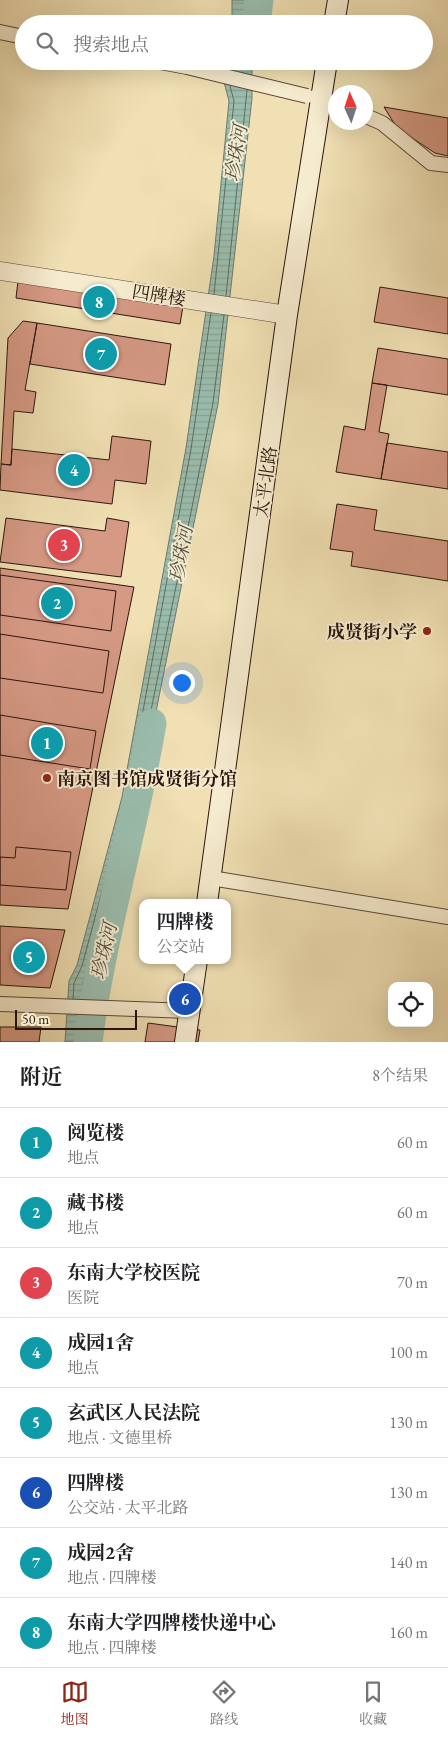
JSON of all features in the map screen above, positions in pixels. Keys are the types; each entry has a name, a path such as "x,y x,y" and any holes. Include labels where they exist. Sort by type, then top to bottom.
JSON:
{"main road":[{"path":"336,15 338,0"},
{"name":"太平北路","path":"208,899 287,315 326,70"},
{"path":"185,1042 196,964"}],"street":[{"path":"0,32 15,35"},
{"path":"199,70 321,100"},
{"path":"373,119 382,123 431,163 448,165"},
{"name":"四牌楼","path":"0,271 287,315"},
{"path":"211,878 448,916"},
{"path":"0,1004 110,1006 189,1011"}],"water":[{"path":"232,0 254,0 253,15 232,15"},
{"path":"225,70 252,70 252,98 218,404 143,776 118,878 88,984 84,1042 65,1042 69,981 77,965 122,797 186,448 214,256 229,101 224,82"}],"building":[{"path":"384,107 448,118 448,156 435,153 397,128"},
{"path":"18,281 183,306 180,324 16,298"},
{"path":"380,287 448,298 448,334 374,322"},
{"path":"23,321 37,323 25,390 36,392 33,413 14,411 11,465 1,464 8,338"},
{"path":"37,323 171,344 165,385 30,364"},
{"path":"378,348 448,359 448,395 372,383"},
{"path":"372,383 387,385 379,432 389,434 381,479 336,472 344,426 365,430"},
{"path":"112,436 151,441 146,484 115,480 112,504 0,490 1,464 11,465 12,449 109,460"},
{"path":"387,443 448,452 448,489 381,479"},
{"path":"337,504 377,510 374,530 448,541 448,581 351,566 353,552 330,549"},
{"path":"6,518 105,531 107,518 129,522 121,577 0,562"},
{"name":"南京图书馆成贤街分馆","path":"0,568 134,587 68,909 0,905"},
{"path":"0,575 116,591 111,631 0,615"},
{"path":"0,634 109,651 103,693 0,678"},
{"path":"0,715 96,731 90,769 0,755"},
{"path":"16,847 71,852 66,890 0,885 0,857 15,858"},
{"path":"0,926 65,930 50,988 0,985"},
{"path":"148,1023 200,1030 198,1042 145,1042"},
{"path":"0,1027 41,1027 39,1042 0,1042"}],"waterway":[{"name":"珍珠河","path":"257,15 259,0"},
{"name":"珍珠河","path":"88,1042 101,962 145,763 152,723"}],"place":[{"name":"东南大学四牌楼快递中心","path":"99,302"},
{"name":"成园2舍","path":"101,354"},
{"name":"成园1舍","path":"74,470"},
{"name":"东南大学校医院","path":"64,545"},
{"name":"藏书楼","path":"57,603"},
{"name":"成贤街小学","path":"427,631"},
{"name":"阅览楼","path":"47,743"},
{"name":"南京图书馆成贤街分馆","path":"47,778"},
{"name":"玄武区人民法院","path":"29,957"},
{"name":"四牌楼","path":"185,999"}]}
